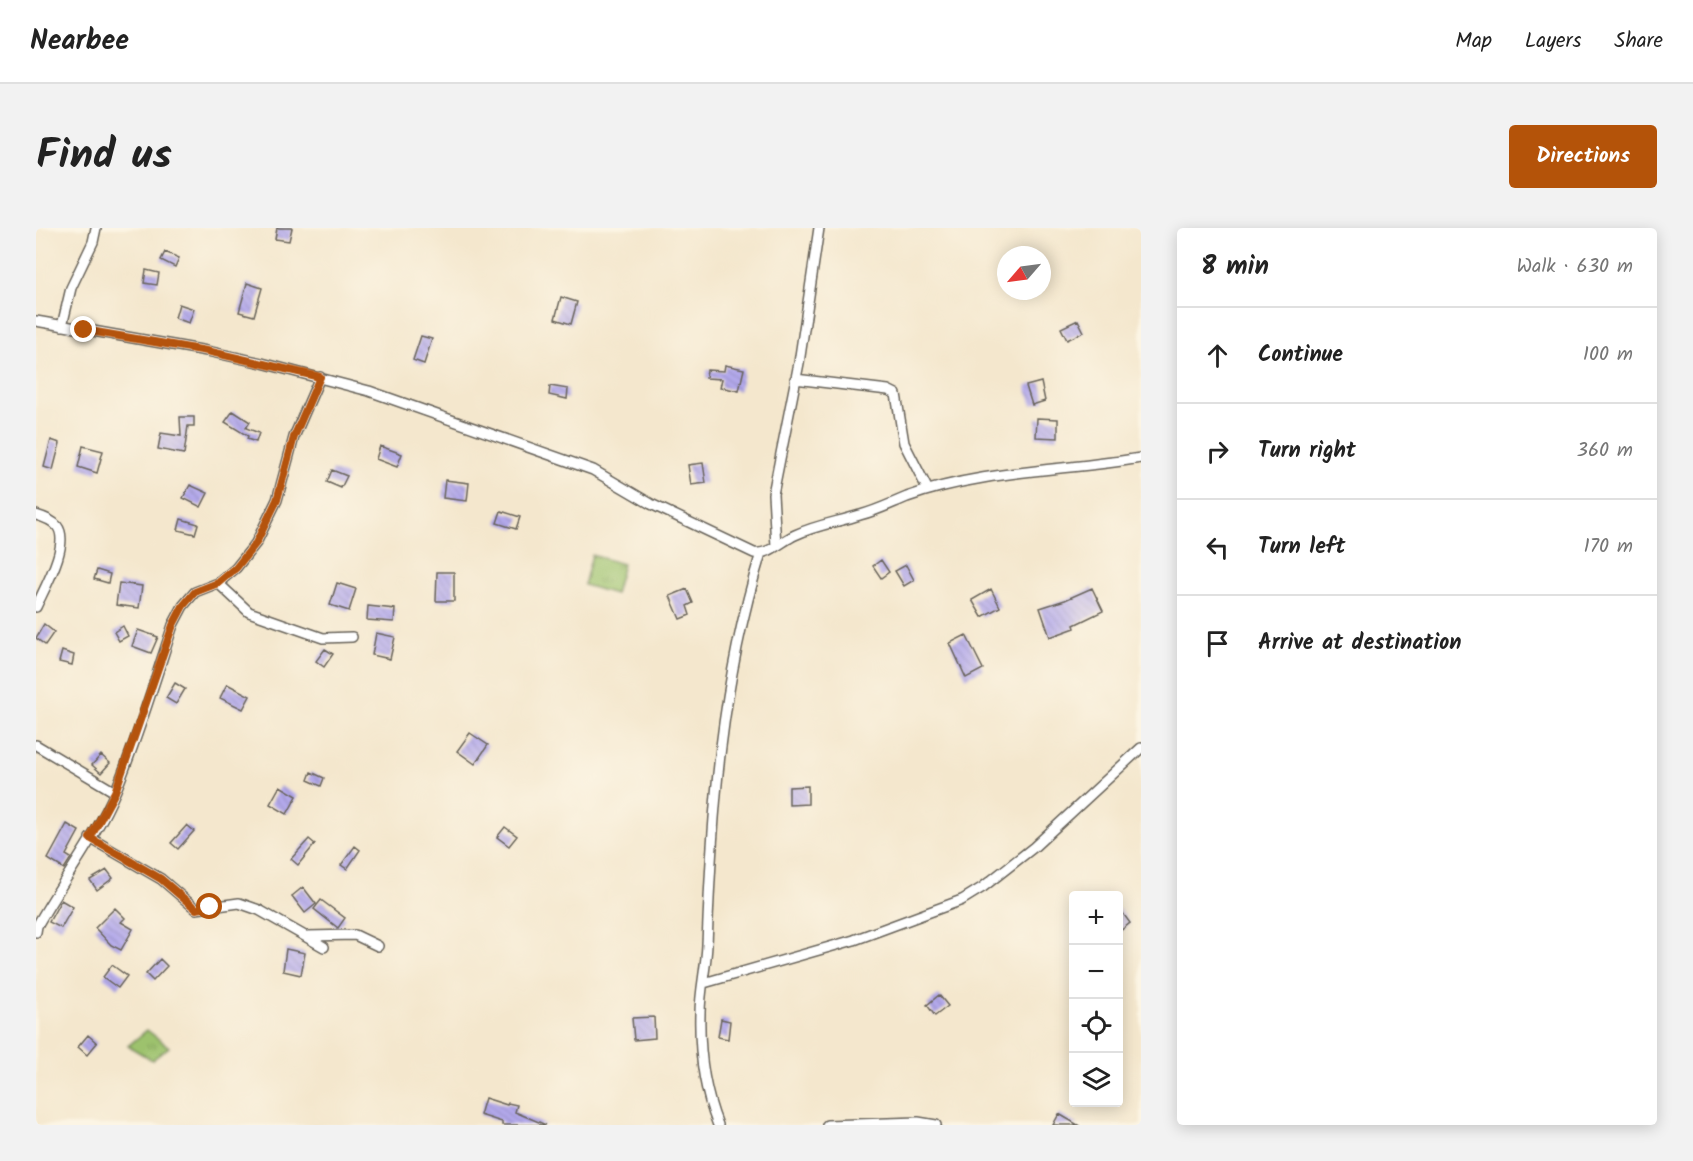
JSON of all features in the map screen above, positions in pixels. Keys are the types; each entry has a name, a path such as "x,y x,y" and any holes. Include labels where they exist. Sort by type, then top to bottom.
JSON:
{"street":[{"path":"62,326 71,288 93,242 96,228"},
{"path":"776,546 772,494 795,379 819,228"},
{"path":"36,321 207,351 320,377 369,391 593,470 651,504 754,553 761,553 795,534 823,524 860,515 928,490 972,478 1099,465 1141,458"},
{"path":"36,932 37,926 115,792 183,606 195,592 218,583 247,557 266,524 277,500 294,437 320,377"},
{"path":"795,379 888,390 896,394 904,443 928,490"},
{"path":"36,515 57,525 62,537 60,551 36,607"},
{"path":"718,1125 708,1101 703,1067 700,1011 704,983 714,807 722,726 747,599 761,553"},
{"path":"218,583 249,612 323,638 352,637"},
{"path":"36,745 115,792"},
{"path":"704,983 854,940 962,900 1034,848 1141,748"},
{"path":"90,838 161,879 196,909 239,903 259,910 324,947"},
{"path":"305,936 355,935 378,946"},
{"path":"827,1125 918,1122 936,1125"}],"green space":[{"path":"592,555 623,564 615,594 584,585"},
{"path":"147,1030 169,1047 152,1060 128,1046"}],"building":[{"path":"277,228 292,228 289,241 275,239"},
{"path":"165,252 179,258 175,267 161,260"},
{"path":"146,270 159,273 157,285 144,283"},
{"path":"247,283 262,288 254,316 239,312"},
{"path":"561,297 577,302 571,324 555,319"},
{"path":"179,304 194,309 189,323 175,318"},
{"path":"1078,320 1084,332 1067,340 1061,328"},
{"path":"421,336 432,339 424,364 413,360"},
{"path":"725,365 744,369 739,391 720,387 722,379 706,378 707,370 724,371"},
{"path":"1041,382 1045,401 1032,405 1026,386"},
{"path":"550,386 568,389 567,399 549,395"},
{"path":"233,411 250,422 246,428 259,433 256,442 247,439 248,436 225,422"},
{"path":"180,417 194,417 194,426 188,426 184,454 158,449 161,433 181,436"},
{"path":"1037,418 1058,419 1058,438 1036,437"},
{"path":"51,440 60,443 53,470 44,467"},
{"path":"83,446 103,451 97,473 78,467"},
{"path":"380,446 402,454 397,467 376,459"},
{"path":"703,463 706,483 691,485 688,465"},
{"path":"332,470 347,476 341,488 327,482"},
{"path":"445,480 469,483 467,501 443,498"},
{"path":"190,485 208,493 201,507 183,498"},
{"path":"501,511 520,517 516,529 497,523"},
{"path":"181,519 198,524 195,534 178,530"},
{"path":"881,560 889,572 881,578 873,566"},
{"path":"906,565 914,580 904,586 895,571"},
{"path":"97,570 110,574 108,583 94,579"},
{"path":"437,572 454,572 454,601 436,601"},
{"path":"119,583 142,586 139,608 116,605"},
{"path":"337,583 356,589 349,611 330,605"},
{"path":"1092,588 1103,611 1074,625 1075,628 1050,637 1040,608"},
{"path":"687,589 693,603 687,606 690,615 680,619 670,596"},
{"path":"991,589 1000,607 982,617 972,600"},
{"path":"368,606 395,609 394,622 367,620"},
{"path":"44,624 54,632 45,645 36,638"},
{"path":"123,626 128,636 119,641 114,632"},
{"path":"138,630 158,637 151,653 132,646"},
{"path":"376,633 395,637 390,659 372,655"},
{"path":"966,635 983,669 966,678 950,643"},
{"path":"325,649 333,654 324,667 316,661"},
{"path":"62,651 74,655 72,665 59,662"},
{"path":"175,683 185,689 176,704 166,698"},
{"path":"227,684 250,696 243,709 220,698"},
{"path":"470,733 488,745 475,764 457,751"},
{"path":"101,755 110,763 101,773 92,765"},
{"path":"311,772 324,778 321,786 308,780"},
{"path":"280,786 297,796 287,814 270,804"},
{"path":"808,786 808,804 789,805 789,787"},
{"path":"67,824 79,831 66,855 71,858 64,869 48,859"},
{"path":"187,825 194,831 178,849 171,843"},
{"path":"505,827 517,836 509,846 497,837"},
{"path":"309,839 315,844 298,865 291,859"},
{"path":"355,846 360,850 347,869 341,865"},
{"path":"107,870 113,878 97,890 90,880"},
{"path":"303,887 316,904 305,913 292,896"},
{"path":"61,900 73,907 61,928 49,922"},
{"path":"321,900 345,918 338,928 314,909"},
{"path":"115,908 125,918 121,922 133,929 121,950 111,945 95,928"},
{"path":"1123,913 1130,923 1123,929"},
{"path":"286,949 305,953 301,975 283,971"},
{"path":"160,959 167,966 153,981 146,974"},
{"path":"112,965 127,976 118,988 103,977"},
{"path":"939,995 948,1006 935,1016 927,1005"},
{"path":"654,1017 655,1038 634,1040 632,1018"},
{"path":"721,1019 730,1021 728,1039 718,1037"},
{"path":"88,1035 97,1043 87,1055 78,1047"},
{"path":"485,1098 507,1105 508,1103 517,1105 515,1112 546,1125 502,1125 502,1122 480,1115"},
{"path":"1059,1114 1078,1125 1053,1125"}],"route":[{"path":"84,330 207,351 320,377 294,437 277,500 256,543 247,557 218,583 195,592 183,606 173,625 115,792 90,838 161,879 196,909 210,907"}]}
